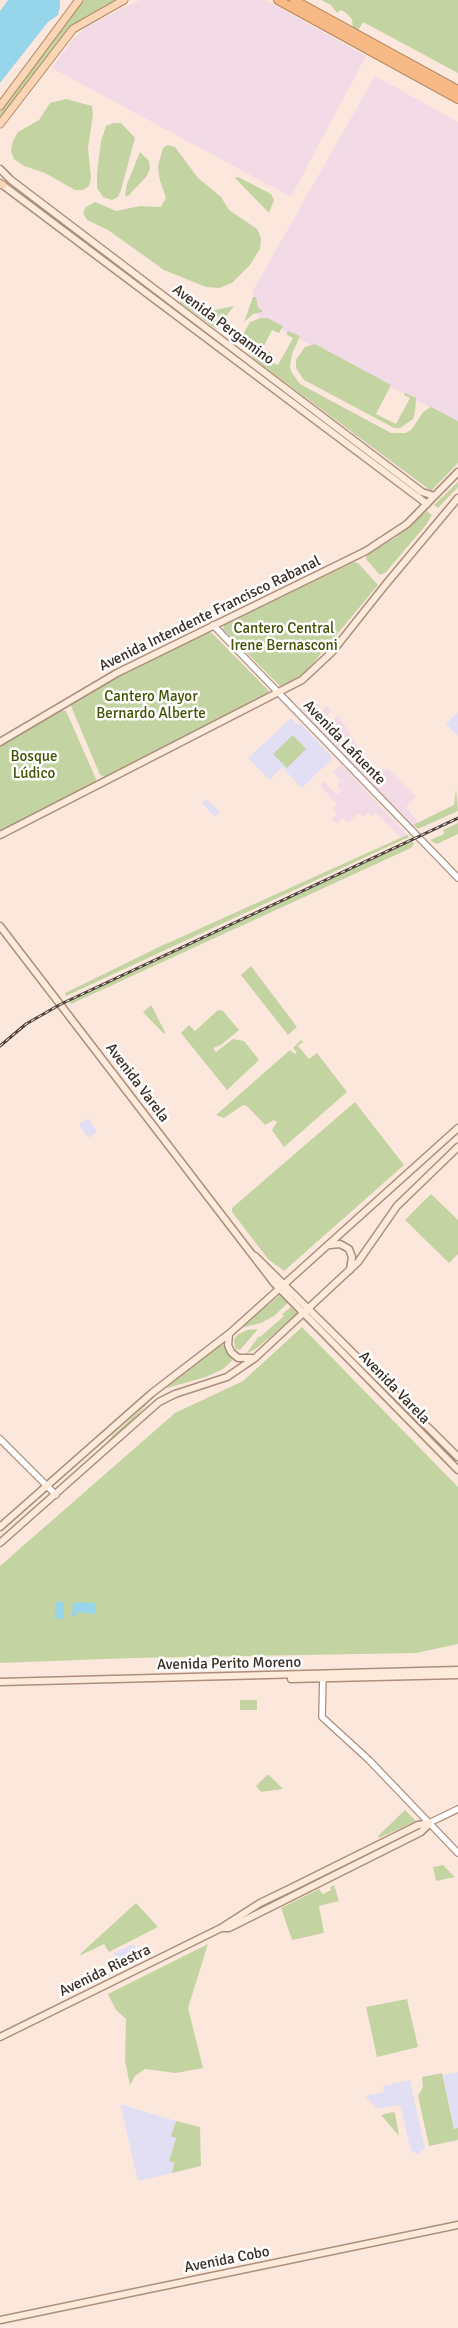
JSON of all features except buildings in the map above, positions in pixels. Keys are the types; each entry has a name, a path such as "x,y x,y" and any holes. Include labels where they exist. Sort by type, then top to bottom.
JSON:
{"highway":[{"path":"278,0 458,99"},
{"path":"294,0 458,90"}],"main road":[{"path":"0,106 78,0"},
{"path":"0,124 72,29 124,0"},
{"name":"Avenida Pergamino","path":"0,169 11,180 313,410 422,492 434,496"},
{"name":"Avenida Pergamino","path":"1,184 427,504"},
{"name":"Avenida Intendente Francisco Rabanal","path":"0,742 117,673 359,555 400,529 458,472"},
{"path":"0,835 302,680 319,666 458,498"},
{"name":"Avenida Varela","path":"0,926 254,1255 304,1313 458,1470"},
{"path":"0,1526 152,1393 230,1333 458,1128"},
{"path":"0,1543 159,1402 175,1394 227,1377 254,1358 349,1271 367,1252 397,1206 458,1147"},
{"path":"325,1248 335,1244 349,1249 352,1258 349,1271"},
{"name":"Avenida Varela","path":"282,1286 309,1308 458,1457"},
{"path":"230,1333 228,1345 234,1356 242,1359 254,1358"},
{"path":"426,1438 433,1432"},
{"name":"Avenida Perito Moreno","path":"0,1686 458,1670"},
{"name":"Avenida Perito Moreno","path":"0,1682 458,1675"},
{"name":"Avenida Riestra","path":"0,2037 221,1928 260,1903 418,1825 429,1823"},
{"name":"Avenida Riestra","path":"221,1928 229,1928 421,1832 429,1823"},
{"path":"289,1889 292,1896"},
{"name":"Avenida Cobo","path":"0,2320 458,2225"}],"street":[{"name":"Avenida Lafuente","path":"213,625 458,878"},
{"path":"0,1439 56,1495"},
{"path":"323,1676 322,1717 369,1760 458,1853"},
{"name":"Avenida Riestra","path":"429,1823 458,1809"}],"shaded area":[{"path":"140,0 265,0 366,56 291,197 52,68 71,42 87,26"},
{"path":"375,76 458,122 458,422 261,319 255,312 252,292"},
{"path":"305,702 320,713 327,706 332,711 324,719 329,724 338,715 374,772 379,776 387,768 416,797 406,807 419,823 413,825 299,710"},
{"path":"458,712 458,736 446,724"},
{"path":"291,718 298,725 300,723 333,758 302,788 282,767 270,780 248,758"},
{"path":"341,764 407,835 401,838 376,813 372,816 368,813 363,817 358,813 348,823 343,818 337,824 332,819 337,814 332,809 337,804 320,786 324,781 337,795 341,791 337,785 341,781 333,772"},
{"path":"206,799 220,812 215,817 202,803"},
{"path":"88,1118 97,1131 89,1138 79,1125"},
{"path":"134,1944 141,1959 121,1969 113,1953"},
{"path":"458,2072 458,2128 454,2129 443,2075"},
{"path":"410,2080 425,2149 417,2154 411,2151 400,2105 377,2109 365,2096 384,2092 383,2086"},
{"path":"120,2104 176,2121 171,2136 176,2137 169,2161 174,2163 172,2173 138,2181"}],"green space":[{"path":"84,0 120,0 75,24 0,120 0,111"},
{"path":"321,0 458,0 458,73 363,22 358,31 353,29 352,19 346,13 341,10 337,13 331,5"},
{"path":"66,99 92,106 93,115 88,148 91,178 89,186 83,190 75,190 45,173 24,166 14,159 11,151 13,141 18,132 39,120 50,103"},
{"path":"113,123 121,123 135,138 121,190 118,197 112,200 103,197 97,188 97,173 101,141 106,126"},
{"path":"167,145 175,147 198,178 221,197 229,210 257,229 261,238 260,249 250,265 232,283 219,288 206,287 164,270 108,230 87,220 83,213 86,207 95,202 116,211 140,206 161,207 166,198 159,177 158,166 163,148"},
{"path":"140,152 149,161 150,168 147,176 128,196 125,196 127,184"},
{"path":"238,177 271,194 274,200 269,213 235,178"},
{"path":"253,297 256,297 258,307 263,312 253,314 244,322"},
{"path":"178,301 210,311 234,306 216,329"},
{"path":"267,318 283,326 279,333 272,330 263,348 274,355 271,362 278,365 293,338 286,334 288,331 300,336 292,354 290,367 300,384 391,433 406,433 412,429 423,412 431,407 458,421 458,463 431,491 254,359 247,350 243,334 250,322"},
{"path":"315,344 391,385 376,414 396,424 410,398 404,395 405,393 416,398 413,419 400,428 394,428 304,380 296,368 296,360 305,347"},
{"path":"458,482 458,487 438,508 434,505"},
{"path":"427,511 432,515 426,525 386,572 380,575 366,559 367,554 395,538"},
{"name":"Cantero Central Irene Bernasconi","path":"354,562 358,563 378,585 304,674 282,688 223,629 224,625"},
{"name":"Cantero Mayor Bernardo Alberte","path":"208,632 212,633 269,691 268,693 106,777 100,775 71,706 72,702 138,662 146,662"},
{"name":"Bosque Lúdico","path":"61,710 66,711 96,779 95,782 0,831 0,746"},
{"path":"293,735 306,749 287,768 273,754"},
{"path":"456,789 458,811 418,829 413,825 454,805"},
{"path":"458,823 458,834 437,844 430,840 444,834 443,830"},
{"path":"407,835 409,837 66,996 65,993 159,947"},
{"path":"412,841 414,844 411,848 71,1004 69,1001"},
{"path":"251,966 297,1027 288,1035 241,975"},
{"path":"151,1005 165,1032 164,1034 143,1012"},
{"path":"218,1010 223,1011 239,1030 221,1045 213,1048 216,1052 233,1039 244,1041 259,1060 227,1090 181,1033 189,1025 195,1031"},
{"path":"301,1040 303,1042 298,1046 309,1059 317,1053 347,1092 284,1147 272,1130 277,1122 274,1120 265,1125 247,1106 243,1105 224,1118 216,1115 290,1050 295,1054 297,1052 293,1048"},
{"path":"355,1102 404,1165 284,1271 268,1259 232,1212 232,1208"},
{"path":"431,1194 458,1220 458,1254 449,1263 405,1220"},
{"path":"280,1295 288,1303 274,1316 261,1323 241,1328"},
{"path":"291,1307 298,1314 257,1348 246,1354 259,1336 284,1316 282,1314"},
{"path":"302,1327 458,1487 458,1644 416,1653 133,1658 0,1663 0,1566 175,1413 243,1381"},
{"path":"258,1329 240,1350 235,1349 234,1340 237,1335 247,1330"},
{"path":"222,1344 233,1360 223,1369 206,1377 163,1389"},
{"path":"147,1404 135,1418 103,1447 113,1435"},
{"path":"240,1700 257,1700 257,1710 240,1710"},
{"path":"267,1775 283,1789 261,1792 256,1786"},
{"path":"405,1810 416,1821 379,1838 378,1836"},
{"path":"443,1865 455,1877 436,1881 433,1867"},
{"path":"334,1885 339,1901 319,1906 324,1933 292,1940 281,1908 319,1889 323,1894 331,1890 330,1887"},
{"path":"136,1903 158,1927 109,1952 104,1944 80,1954"},
{"path":"208,1944 188,2008 203,2068 176,2073 145,2069 135,2076 130,2085 125,2061 126,2019 116,2010 108,1994"},
{"path":"407,1999 418,2047 377,2057 366,2007"},
{"path":"442,2073 454,2129 458,2128 458,2140 429,2146 418,2096 423,2087 422,2077"},
{"path":"395,2113 399,2136 381,2115"},
{"path":"176,2121 200,2127 201,2166 172,2173 174,2163 169,2161 176,2138 171,2136"}],"water":[{"path":"8,0 60,0 60,7 58,15 48,22 0,83 0,11"},
{"path":"55,1602 64,1602 63,1619 55,1619"},
{"path":"73,1602 96,1603 95,1614 77,1612 76,1616 72,1616"}],"railway":[{"path":"0,1046 26,1024 61,1004 458,818"}]}
